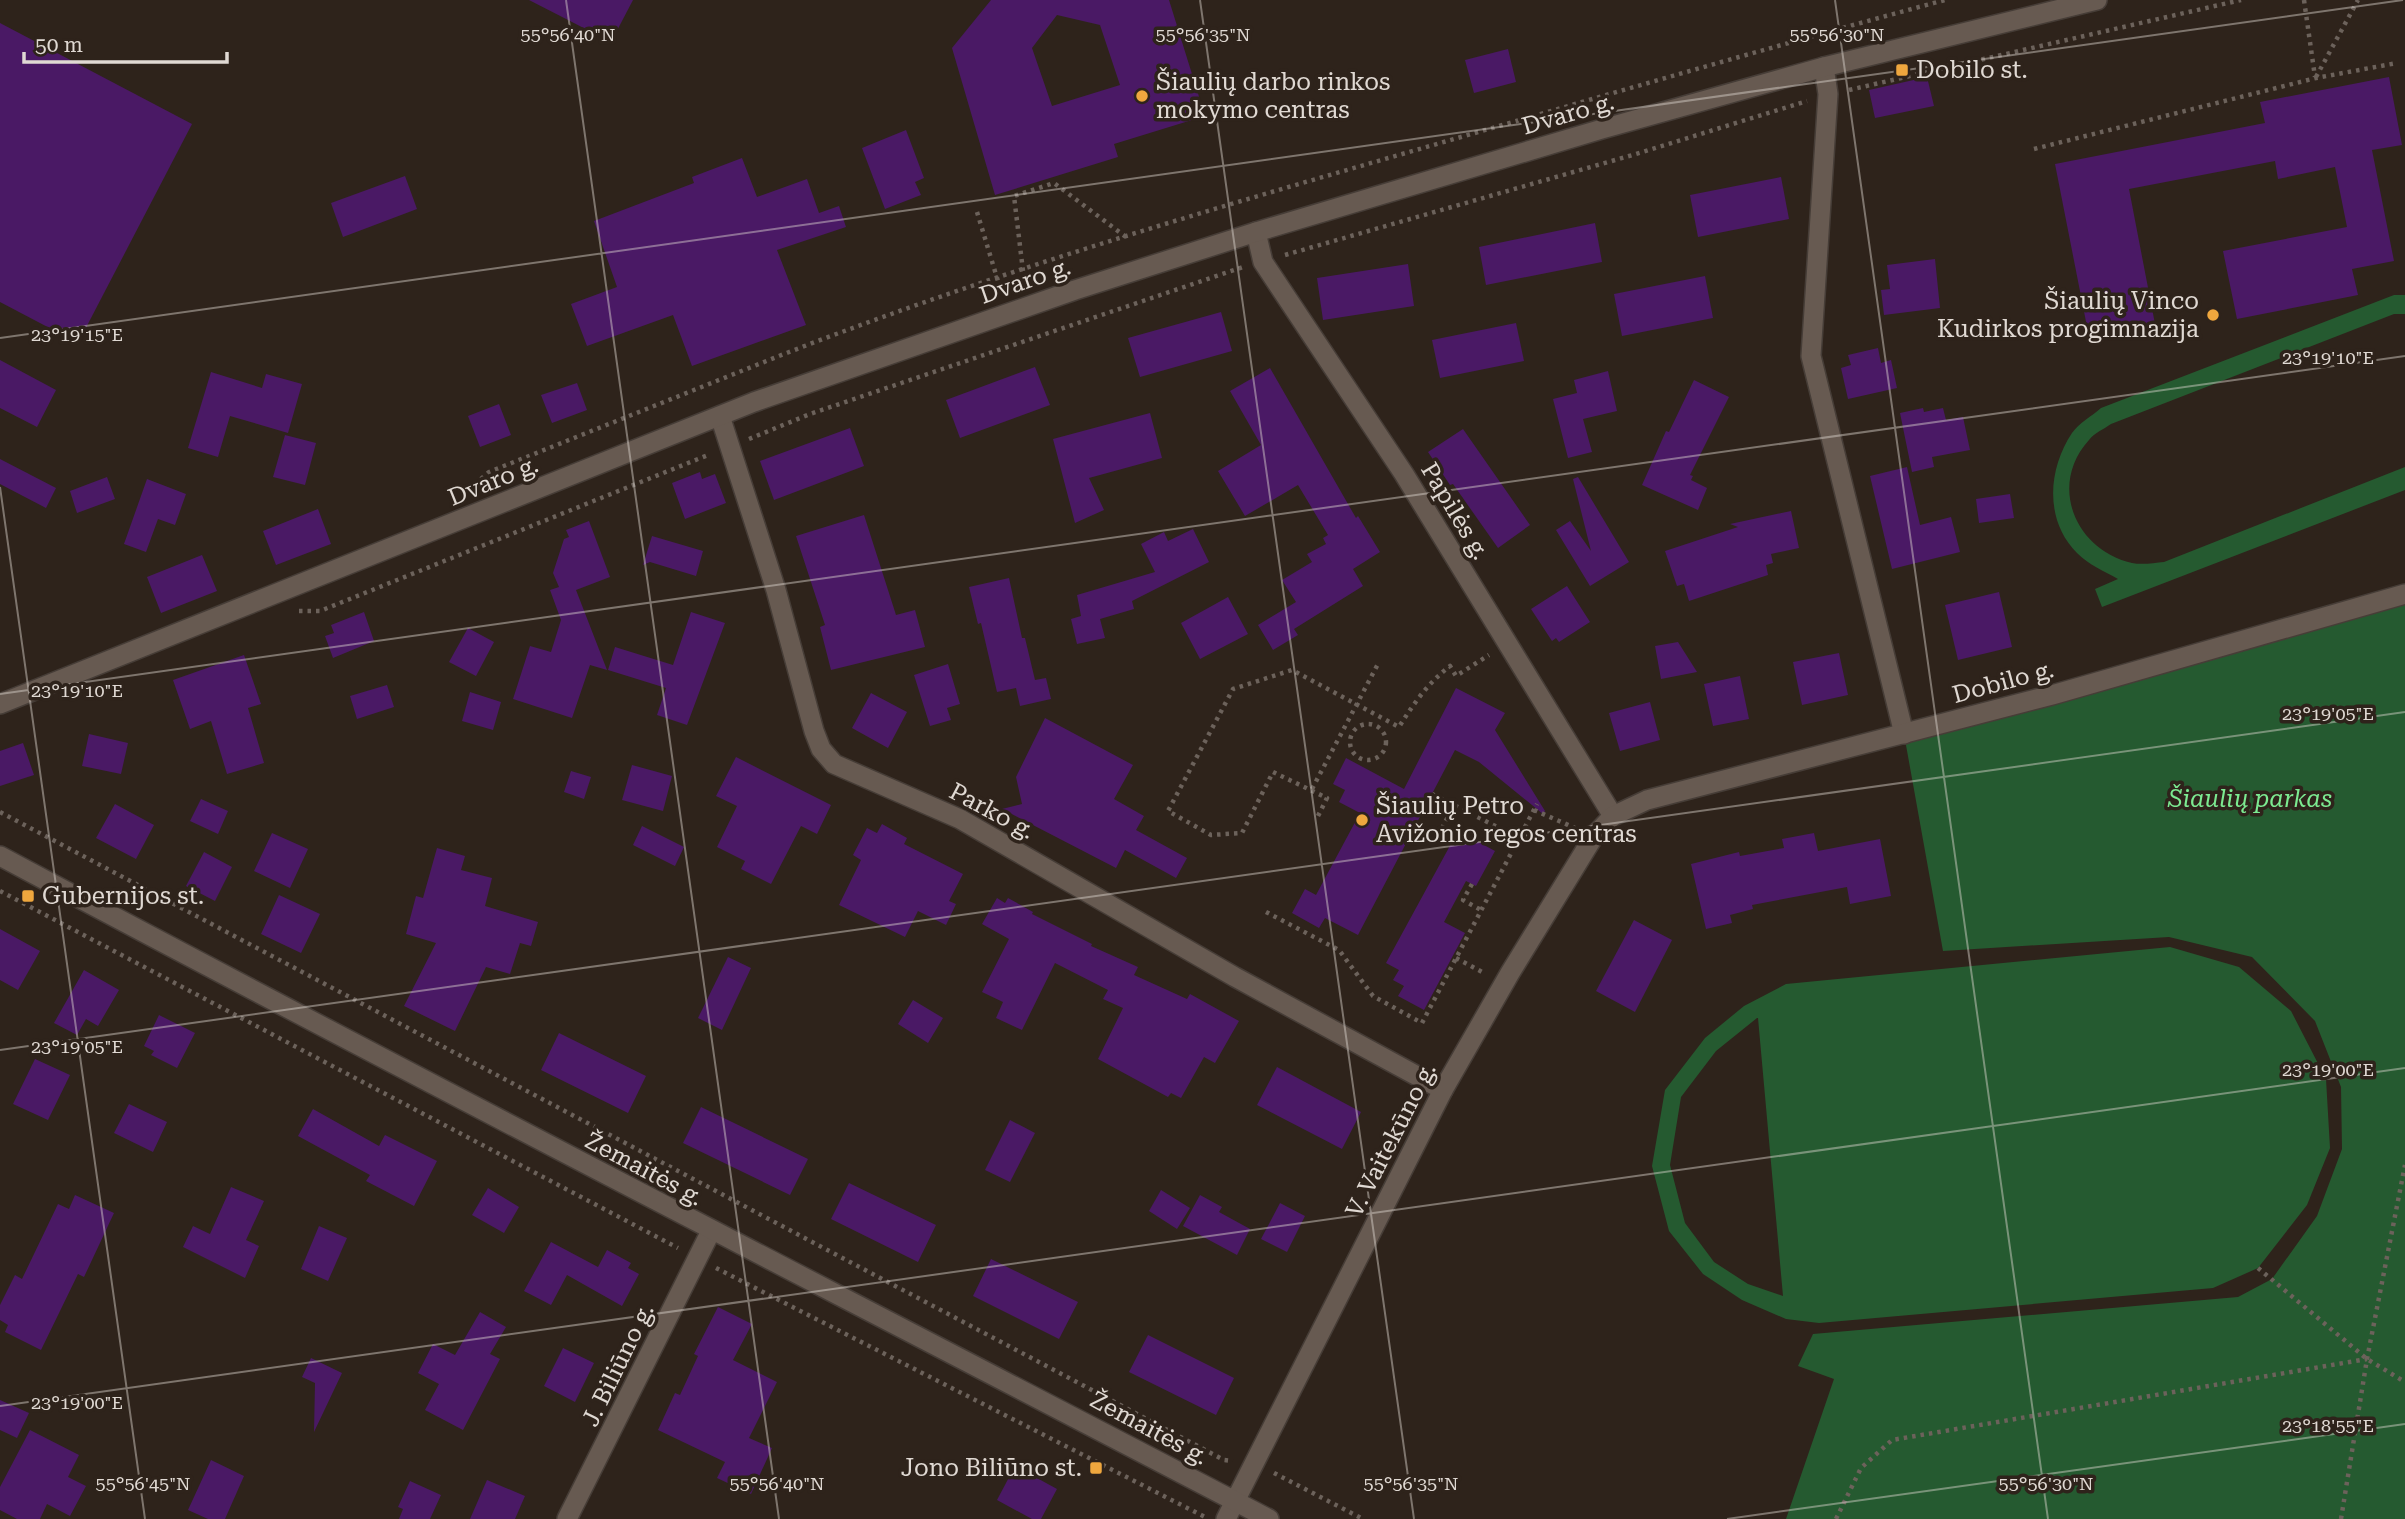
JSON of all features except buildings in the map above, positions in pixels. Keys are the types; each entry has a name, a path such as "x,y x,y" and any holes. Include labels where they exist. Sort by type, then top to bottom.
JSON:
{"street":[{"name":"Dvaro g.","path":"0,704 720,416 1007,313 1256,232 1601,129 2032,7 2097,0"},
{"path":"1824,67 1828,94 1811,356 1904,734"},
{"name":"Papilės g.","path":"1256,232 1263,262 1404,474 1614,816"},
{"name":"Parko g.","path":"720,416 776,590 814,731 821,749 834,764 960,819 1235,977 1443,1090"},
{"name":"Dobilo g.","path":"1614,816 1647,800 2052,695 2405,594"},
{"name":"V. Vaitekūno g.","path":"1230,1510 1443,1090 1504,983 1594,836 1614,816"},
{"name":"Žemaitės g.","path":"0,856 711,1231 1025,1391 1230,1510 1269,1519"},
{"name":"J. Biliūno g.","path":"567,1519 711,1231"}],"path":[{"path":"1263,262 1636,154 1828,94 2241,0"},
{"path":"2304,0 2316,78"},
{"path":"2316,78 2358,0"},
{"path":"2034,149 2316,78 2397,63"},
{"path":"1023,271 1014,196 1054,183 1127,237"},
{"path":"977,212 1007,313"},
{"path":"1318,816 1327,798 1273,772 1242,833 1210,835 1168,811 1233,689 1292,670 1399,727 1421,692 1440,673 1450,666 1456,676 1507,643"},
{"path":"1312,789 1380,662"},
{"path":"1377,726 1382,718"},
{"path":"1363,724 1377,726 1383,732 1386,743 1382,754 1371,760 1359,758 1349,743 1351,734 1363,724"},
{"path":"1344,730 1351,734"},
{"path":"1432,794 1519,838"},
{"path":"1438,836 1454,804"},
{"path":"1266,912 1339,950 1374,996 1422,1023 1535,807 1594,836"},
{"path":"0,812 1224,1460 1254,1462 1363,1519"},
{"path":"1472,884 1460,899 1481,910"},
{"path":"0,891 697,1258 1209,1519"},
{"path":"1456,958 1504,983"},
{"path":"2341,1519 2367,1359 2405,1165"},
{"path":"2258,1268 2367,1359 2405,1382"},
{"path":"1836,1519 1861,1468 1892,1440 2367,1359"}],"green space":[{"path":"2394,295 2405,295 2405,314 2394,314 2099,431 2077,458 2070,476 2070,495 2074,514 2095,545 2112,556 2144,564 2164,562 2405,467 2405,490 2102,607 2095,589 2118,579 2077,553 2066,540 2055,510 2054,478 2064,447 2075,429 2101,408"},
{"name":"Šiaulių parkas","path":"2405,594 2405,1519 1786,1519 1834,1379 1798,1366 1813,1334 2238,1297 2272,1279 2317,1216 2342,1149 2341,1087 2315,1021 2252,957 2169,937 1943,951 1904,734"},
{"path":"2170,947 2239,967 2291,1011 2326,1079 2330,1148 2307,1205 2258,1268 2213,1288 1819,1323 1786,1319 1742,1300 1703,1274 1669,1231 1652,1166 1665,1090 1705,1038 1744,1006 1786,984","holes":["1758,1018 1783,1296 1748,1284 1714,1262 1685,1223 1670,1165 1681,1097 1716,1051"]}],"place":[{"name":"Dobilo st.","path":"1902,70"},
{"name":"Šiaulių darbo rinkos mokymo centras","path":"1142,96"},
{"name":"Šiaulių Vinco Kudirkos progimnazija","path":"2213,315"},
{"name":"Šiaulių Petro Avižonio regos centras","path":"1362,820"},
{"name":"Gubernijos st.","path":"28,896"},
{"name":"Jono Biliūno st.","path":"1096,1468"}]}
